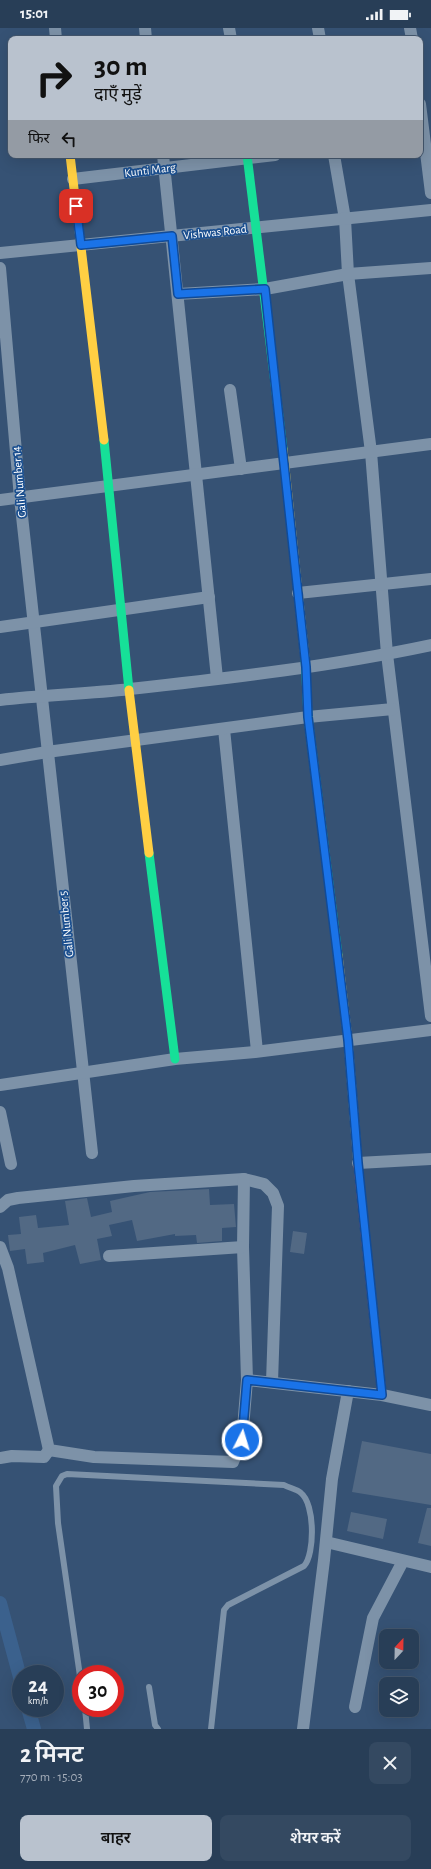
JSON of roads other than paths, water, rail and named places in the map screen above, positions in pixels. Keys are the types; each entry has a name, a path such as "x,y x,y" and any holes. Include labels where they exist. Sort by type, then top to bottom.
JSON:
{"street":[{"path":"423,123 431,193"},
{"path":"70,158 109,486 135,741 175,1059"},
{"path":"163,158 217,678"},
{"name":"Kunti Marg","path":"73,179 165,169 241,158"},
{"path":"248,158 258,228 285,463 306,667 308,717 348,1040 358,1163 382,1395"},
{"path":"335,158 345,219 348,274 371,452 387,654 431,1016"},
{"name":"Vishwas Road","path":"0,253 431,210"},
{"name":"Gali Number 14","path":"0,268 20,498 41,695"},
{"path":"178,294 265,289 348,274 431,268"},
{"path":"230,390 241,469"},
{"path":"0,500 431,444"},
{"path":"298,593 431,579"},
{"path":"0,627 209,597"},
{"path":"0,700 41,695 129,689 306,667 387,654 431,645"},
{"name":"Gali Number 5","path":"41,695 92,1153"},
{"path":"0,760 47,752 308,717 393,709"},
{"path":"224,729 257,1051"},
{"path":"0,1085 175,1059 257,1051 431,1030"},
{"path":"0,1112 11,1164"},
{"path":"358,1163 431,1159"},
{"path":"49,1450 94,1457 233,1462 242,1440 247,1380 243,1247 244,1179"},
{"path":"0,1207 8,1200 18,1198 134,1186 244,1179 264,1184 273,1193 278,1206 272,1382"},
{"path":"0,1247 8,1268 49,1450 44,1457 6,1457"},
{"path":"109,1256 243,1247"},
{"path":"247,1380 382,1395 431,1405"},
{"path":"303,1729 326,1542 332,1479 348,1391"},
{"path":"326,1542 431,1568"},
{"path":"356,1707 373,1618 403,1560"}],"lane":[{"path":"78,1665 58,1523 56,1486 62,1476 67,1474 284,1486 302,1493 310,1509 312,1533 308,1562 304,1566 228,1605 224,1610 211,1729"},
{"path":"149,1687 158,1729"},
{"path":"86,1717 88,1729"}],"waterway":[{"path":"0,1603 17,1665"},
{"path":"31,1717 34,1729"}]}
